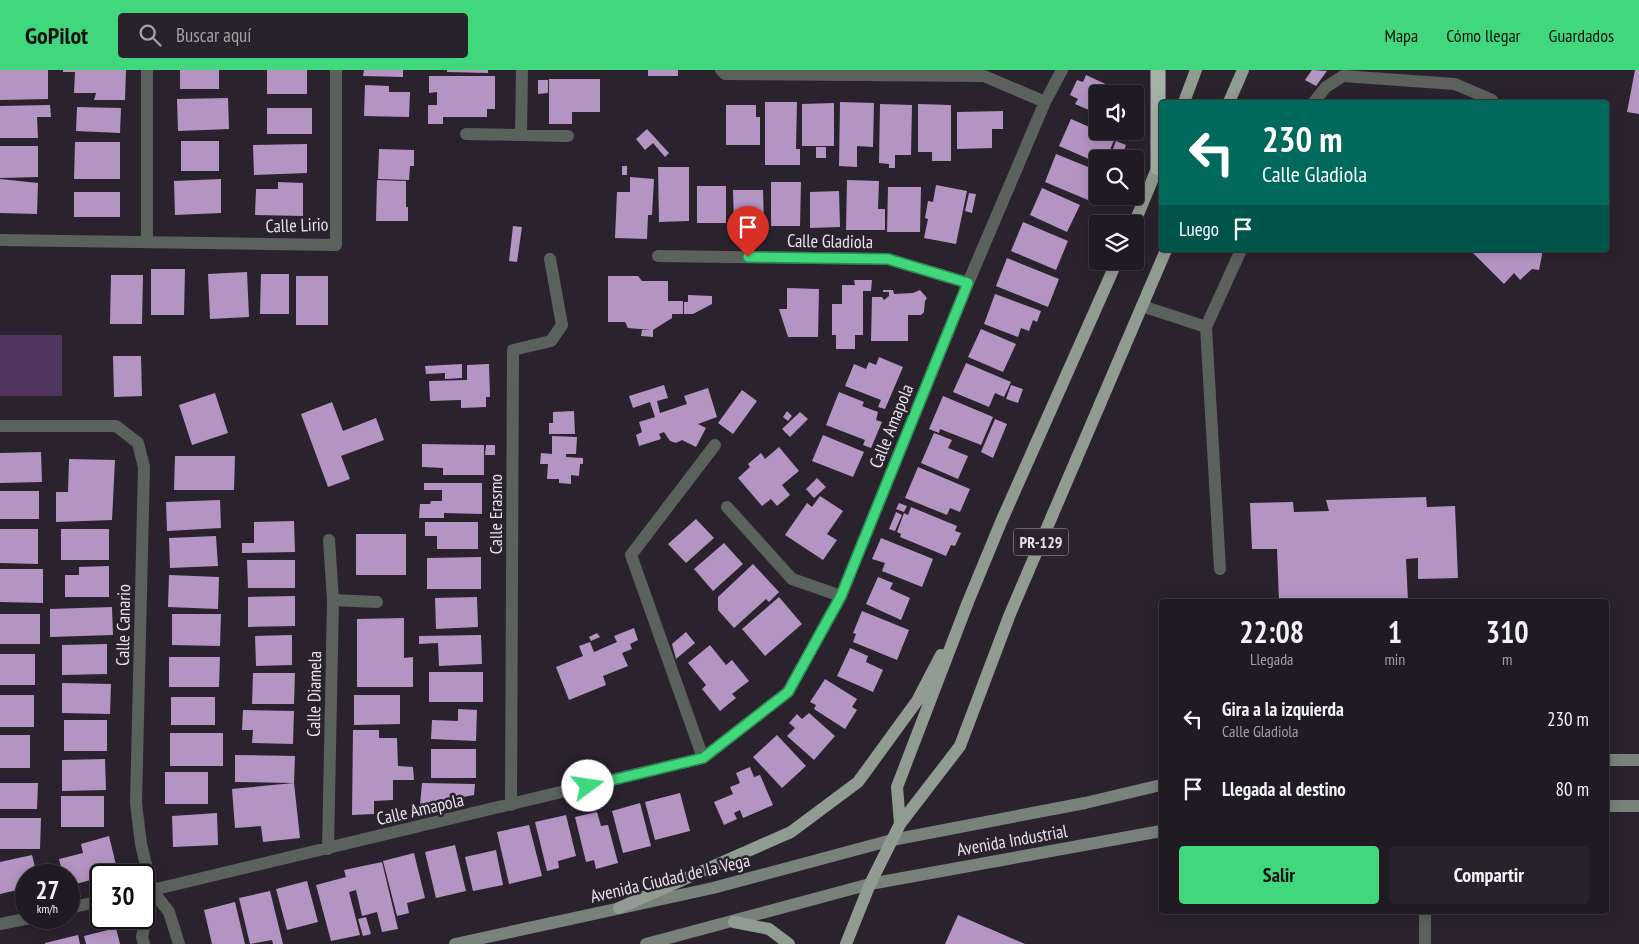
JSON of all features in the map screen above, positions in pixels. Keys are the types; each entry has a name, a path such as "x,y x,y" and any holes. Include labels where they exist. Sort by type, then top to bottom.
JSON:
{"highway":[{"path":"1158,70 1159,116"}],"main road":[{"path":"1185,100 1196,70"},
{"path":"1230,100 1243,70"},
{"path":"1138,215 1159,165"},
{"name":"PR-129","path":"846,944 870,884 900,824 960,746 1010,614 1165,252"},
{"name":"PR-129","path":"900,824 897,787 968,602 1001,522 1114,270"},
{"path":"620,908 791,832 858,782 917,701 968,602"},
{"path":"734,922 769,929 789,944"}],"street":[{"path":"147,70 147,242"},
{"name":"Calle Lirio","path":"0,240 86,243 336,245 336,70"},
{"path":"521,136 522,70"},
{"path":"721,70 725,74 891,73 984,76 1045,102"},
{"name":"Calle Amapola","path":"155,889 703,758 788,692 841,596 968,283 1045,102 1062,70"},
{"path":"1316,100 1326,87 1343,76 1455,84 1492,100"},
{"path":"466,134 568,136"},
{"path":"1220,568 1206,327 1240,252"},
{"name":"Calle Gladiola","path":"658,256 888,259 968,283"},
{"name":"Calle Erasmo","path":"511,805 513,350 551,341 562,325 550,259"},
{"path":"1142,306 1206,327"},
{"name":"Calle Canario","path":"0,426 116,426 138,443 144,466 136,803 144,864"},
{"path":"703,758 631,555 715,445"},
{"path":"727,507 792,579 841,596"},
{"name":"Calle Diamela","path":"328,849 333,600 329,540"},
{"path":"333,600 377,602"},
{"path":"1609,760 1639,760"},
{"name":"Avenida Industrial","path":"892,840 1159,785"},
{"path":"1609,806 1639,806"},
{"name":"Avenida Industrial","path":"870,884 1159,831"},
{"name":"Avenida Ciudad de la Vega","path":"455,944 713,888 892,840"},
{"path":"646,944 734,922 870,884"},
{"name":"Calle Canario","path":"155,898 169,912 179,944"},
{"path":"1425,914 1425,944"},
{"path":"0,924 15,921"},
{"path":"143,929 142,937 144,944"}],"shaded area":[{"path":"0,335 62,335 62,396 0,396"}],"building":[{"path":"0,70 48,70 48,99 0,100"},
{"path":"63,70 126,70 125,100 94,100 96,93 74,93 75,72 63,72"},
{"path":"180,70 219,70 219,89 180,89"},
{"path":"267,70 307,70 307,94 267,94"},
{"path":"364,70 403,70 403,77 363,76"},
{"path":"447,70 488,70 488,73 447,72"},
{"path":"648,70 678,70 678,76 648,76"},
{"path":"1312,70 1327,71 1316,86 1305,80"},
{"path":"1635,70 1639,70 1639,114 1627,112"},
{"path":"1086,75 1108,85 1089,85 1089,110 1075,104 1078,99 1070,95 1077,80 1083,82"},
{"path":"429,76 495,76 495,109 487,109 487,117 443,117 443,124 428,124 428,105 437,105 437,92 429,93"},
{"path":"549,79 600,79 600,112 572,112 572,124 549,124"},
{"path":"538,80 548,80 548,93 538,94"},
{"path":"365,85 389,86 389,92 410,92 409,117 364,116"},
{"path":"228,98 229,129 178,131 177,99"},
{"path":"765,102 797,102 796,149 800,149 800,165 765,165"},
{"path":"840,102 874,103 873,147 857,146 857,167 839,166"},
{"path":"834,103 834,146 802,146 802,104"},
{"path":"880,104 912,105 911,155 895,155 895,168 889,168 889,164 879,163"},
{"path":"918,104 951,105 951,161 932,161 932,152 918,152"},
{"path":"50,105 51,117 37,117 38,138 0,138 0,106"},
{"path":"726,105 756,105 756,117 760,117 760,145 726,145"},
{"path":"77,107 121,108 120,133 76,131"},
{"path":"267,108 312,108 312,134 267,134"},
{"path":"1003,111 1003,129 992,129 992,148 957,149 957,112"},
{"path":"1071,119 1089,127 1089,140 1114,140 1110,150 1089,150 1089,159 1059,146"},
{"path":"647,129 669,153 665,157 653,143 645,150 636,139"},
{"path":"181,141 219,141 219,171 181,171"},
{"path":"1116,141 1126,145 1124,150 1113,150"},
{"path":"75,142 120,142 120,179 74,179"},
{"path":"307,144 307,173 254,175 253,145"},
{"path":"0,146 38,146 38,177 0,178"},
{"path":"816,147 826,147 826,158 816,158"},
{"path":"379,149 414,150 414,166 410,166 409,180 378,179"},
{"path":"1056,154 1089,167 1089,198 1088,200 1045,182"},
{"path":"622,166 627,166 627,175 622,175"},
{"path":"658,167 689,167 689,221 659,222"},
{"path":"630,177 654,179 652,215 648,215 647,239 615,238 617,192 630,192"},
{"path":"0,179 38,183 37,214 0,213"},
{"path":"221,179 221,213 175,215 174,181"},
{"path":"377,180 406,181 408,221 376,221"},
{"path":"847,180 879,181 878,209 885,209 885,230 846,230"},
{"path":"278,182 303,183 303,216 255,215 256,189 278,189"},
{"path":"771,182 801,182 800,226 771,226"},
{"path":"936,185 967,191 956,244 924,238 928,219 925,218 928,201 933,202"},
{"path":"697,186 726,186 726,223 697,223"},
{"path":"888,187 921,187 920,232 887,232"},
{"path":"1042,188 1080,205 1067,232 1030,215"},
{"path":"733,190 763,190 764,225 734,225"},
{"path":"839,191 840,227 810,228 810,192"},
{"path":"74,192 120,192 120,217 74,217"},
{"path":"969,193 976,194 972,213 965,211"},
{"path":"1023,222 1068,241 1056,270 1011,251"},
{"path":"513,226 522,227 517,262 509,261"},
{"path":"1543,252 1539,270 1532,269 1520,280 1514,273 1504,284 1473,253"},
{"path":"1007,258 1059,279 1048,307 996,286"},
{"path":"151,269 185,269 184,315 151,315"},
{"path":"247,272 249,317 210,319 208,274"},
{"path":"261,274 289,274 289,314 260,314"},
{"path":"111,275 143,275 142,324 110,324"},
{"path":"296,276 328,276 328,325 296,325"},
{"path":"608,276 638,276 642,281 668,281 668,301 683,301 683,314 672,314 672,318 653,330 653,337 641,336 642,330 651,330 628,328 625,322 608,322"},
{"path":"854,280 872,280 871,291 863,291 863,335 855,335 855,349 836,349 836,335 832,335 832,304 842,304 842,285 855,285"},
{"path":"787,288 819,289 818,337 788,337 779,309 787,309"},
{"path":"883,290 893,290 894,294 913,293 920,290 927,298 924,312 921,315 908,315 908,341 871,341 872,297 882,297 884,300 889,296 889,292 883,292"},
{"path":"995,294 1041,311 1037,322 1033,320 1029,331 1021,328 1018,337 984,324"},
{"path":"688,295 712,296 712,304 693,314 684,314 684,302 688,302"},
{"path":"981,329 1016,344 1003,372 968,357"},
{"path":"113,356 141,356 142,396 114,397"},
{"path":"879,357 903,367 885,409 878,407 881,400 845,386 854,364 866,369 869,362 876,365"},
{"path":"966,363 1011,382 1004,397 995,393 989,407 953,392"},
{"path":"462,364 462,378 445,379 445,373 426,374 425,366"},
{"path":"489,364 490,397 486,397 486,407 461,408 461,400 430,401 429,381 467,380 467,365"},
{"path":"664,385 668,398 657,401 660,413 687,404 684,396 708,388 717,417 698,424 706,428 696,447 682,440 676,443 670,441 664,432 659,434 661,439 639,446 636,435 642,432 639,422 655,417 650,402 633,408 629,396"},
{"path":"1011,385 1023,389 1018,403 1006,399"},
{"path":"742,390 757,401 733,434 718,423"},
{"path":"839,392 864,402 862,406 878,412 876,420 882,422 871,448 863,445 865,440 826,425"},
{"path":"215,393 228,433 192,445 179,405"},
{"path":"943,396 993,417 981,445 940,429 939,433 929,429"},
{"path":"332,402 343,431 376,418 384,440 341,456 350,479 328,487 301,414"},
{"path":"574,411 575,434 549,434 549,423 553,423 553,412"},
{"path":"787,411 792,416 788,421 783,417"},
{"path":"800,412 808,419 790,437 782,429"},
{"path":"995,419 1007,424 993,458 981,452"},
{"path":"934,433 952,440 948,448 968,456 958,479 921,463"},
{"path":"823,435 864,452 853,477 812,461"},
{"path":"552,436 577,437 576,454 566,454 566,457 583,458 583,464 580,464 579,476 571,475 571,484 559,483 559,479 547,479 548,464 540,464 541,453 552,454"},
{"path":"422,444 484,445 484,475 443,475 443,468 422,467"},
{"path":"486,445 495,445 495,455 485,455"},
{"path":"779,447 799,471 782,485 790,495 777,506 771,499 762,506 738,478 750,467 748,464 761,453 765,459"},
{"path":"41,452 42,482 0,483 0,453"},
{"path":"175,456 235,456 234,490 174,490"},
{"path":"69,459 115,460 112,520 56,522 56,492 68,492"},
{"path":"918,467 970,489 960,512 950,508 947,515 905,498"},
{"path":"817,478 826,487 814,498 806,489"},
{"path":"424,483 482,483 482,514 444,513 444,518 419,518 420,504 442,501 442,490 424,490"},
{"path":"0,491 39,491 39,519 0,519"},
{"path":"820,496 843,511 827,534 837,540 823,560 785,535 807,503 812,507"},
{"path":"1426,497 1427,507 1455,506 1458,578 1418,579 1418,558 1406,559 1408,599 1279,599 1277,549 1252,549 1250,503 1293,502 1294,512 1329,511 1326,500"},
{"path":"220,500 221,528 167,531 166,502"},
{"path":"899,503 907,506 904,512 896,509"},
{"path":"911,507 957,526 955,531 961,533 955,546 951,545 946,556 900,537 901,534 897,532 904,513 908,515"},
{"path":"896,512 902,515 895,531 889,529"},
{"path":"696,519 714,538 686,563 668,544"},
{"path":"294,521 295,552 242,553 242,543 254,543 254,522"},
{"path":"425,522 478,522 478,549 437,549 437,536 425,536"},
{"path":"0,529 38,529 38,564 0,563"},
{"path":"61,529 109,529 109,560 61,560"},
{"path":"356,534 406,534 406,575 356,575"},
{"path":"216,536 218,566 170,568 169,538"},
{"path":"881,538 933,559 922,587 882,571 885,563 872,559"},
{"path":"724,543 743,564 713,591 694,569"},
{"path":"481,557 481,589 427,589 427,558"},
{"path":"247,560 295,560 295,588 248,588"},
{"path":"753,564 779,592 769,602 766,599 734,628 718,610 718,597"},
{"path":"109,566 109,597 65,597 65,575 79,575 79,567"},
{"path":"0,569 43,569 43,603 0,602"},
{"path":"169,575 219,577 218,609 168,607"},
{"path":"878,577 893,583 890,589 910,598 901,620 866,604"},
{"path":"295,596 295,626 248,627 248,597"},
{"path":"477,597 478,627 436,629 435,598"},
{"path":"779,597 802,624 765,656 742,629"},
{"path":"112,607 113,635 50,637 50,609"},
{"path":"862,611 909,630 897,660 853,642 856,634 853,633"},
{"path":"0,614 40,614 40,644 0,644"},
{"path":"172,614 221,614 220,646 172,645"},
{"path":"404,618 404,658 413,657 413,687 357,687 357,619"},
{"path":"634,628 638,640 630,644 632,649 622,653 628,666 603,676 606,685 569,700 556,667 583,656 579,646 590,642 594,652 617,642 614,636"},
{"path":"686,632 695,643 676,659 672,644"},
{"path":"597,633 600,637 591,641 589,637"},
{"path":"292,635 292,665 256,666 255,636"},
{"path":"481,635 482,664 439,666 438,643 419,644 419,636"},
{"path":"107,644 107,674 62,675 62,645"},
{"path":"710,645 726,665 732,660 749,681 732,694 736,698 720,711 702,689 706,685 688,663"},
{"path":"850,648 868,656 866,662 883,670 873,692 837,676"},
{"path":"0,654 35,654 35,685 0,685"},
{"path":"169,657 220,657 219,687 169,687"},
{"path":"429,672 483,672 483,702 429,702"},
{"path":"253,673 295,673 294,704 252,704"},
{"path":"825,679 857,699 852,707 857,710 845,729 814,709 816,705 810,702"},
{"path":"62,683 111,684 110,714 62,713"},
{"path":"0,695 34,695 34,727 0,727"},
{"path":"354,695 400,695 400,724 354,725"},
{"path":"171,697 215,697 215,725 171,725"},
{"path":"458,709 477,710 476,741 431,739 432,720 458,721"},
{"path":"243,710 294,711 293,744 252,743 253,730 242,730"},
{"path":"809,713 835,736 814,760 787,736 795,728 789,723 797,714 802,719"},
{"path":"64,720 107,720 107,751 64,751"},
{"path":"353,730 379,730 379,738 397,738 398,766 413,767 414,780 393,780 393,800 374,801 374,814 352,815"},
{"path":"170,733 223,733 223,766 170,766"},
{"path":"0,735 30,735 30,768 0,768"},
{"path":"777,735 806,766 782,788 753,757"},
{"path":"431,749 476,749 476,778 431,778"},
{"path":"235,755 295,756 294,783 235,782"},
{"path":"105,759 106,790 62,791 62,760"},
{"path":"750,767 754,777 760,775 773,805 743,818 740,810 734,813 737,819 724,825 714,802 733,794 730,787 740,783 736,773"},
{"path":"165,772 208,772 208,804 165,804"},
{"path":"0,783 38,783 37,809 0,809"},
{"path":"294,783 300,838 263,842 261,826 235,828 232,789"},
{"path":"422,783 475,784 474,795 420,805"},
{"path":"680,793 690,831 655,840 645,802"},
{"path":"61,796 104,796 104,827 61,827"},
{"path":"640,803 651,846 623,853 612,811"},
{"path":"597,812 601,826 608,825 618,863 596,869 594,860 586,862 575,817"},
{"path":"217,813 218,845 173,847 172,816"},
{"path":"566,815 576,856 558,861 559,868 547,871 535,822"},
{"path":"0,818 41,818 40,849 0,849"},
{"path":"529,825 542,876 509,884 497,832"},
{"path":"109,836 116,864 90,864 90,880 80,883 80,864 60,864 59,859 83,853 81,844"},
{"path":"455,845 466,891 436,898 425,852"},
{"path":"496,850 503,885 473,891 465,857"},
{"path":"414,853 425,898 407,903 409,913 397,916 383,861"},
{"path":"32,855 34,864 15,864 15,891 0,894 0,862"},
{"path":"382,862 398,929 382,932 377,912 362,916 356,890 349,892 360,935 331,941 316,885 346,877 344,870"},
{"path":"307,881 318,922 287,930 276,889"},
{"path":"270,891 283,944 273,944 272,940 250,944 239,898"},
{"path":"235,902 245,944 212,944 204,910"},
{"path":"958,915 1025,944 945,944"},
{"path":"366,917 371,934 363,936 358,919"},
{"path":"116,929 120,944 86,944 84,936"},
{"path":"78,935 80,944 45,944 45,943"}],"route":[{"path":"588,786 703,758 788,692 841,596 968,283 888,259 748,257"}]}
